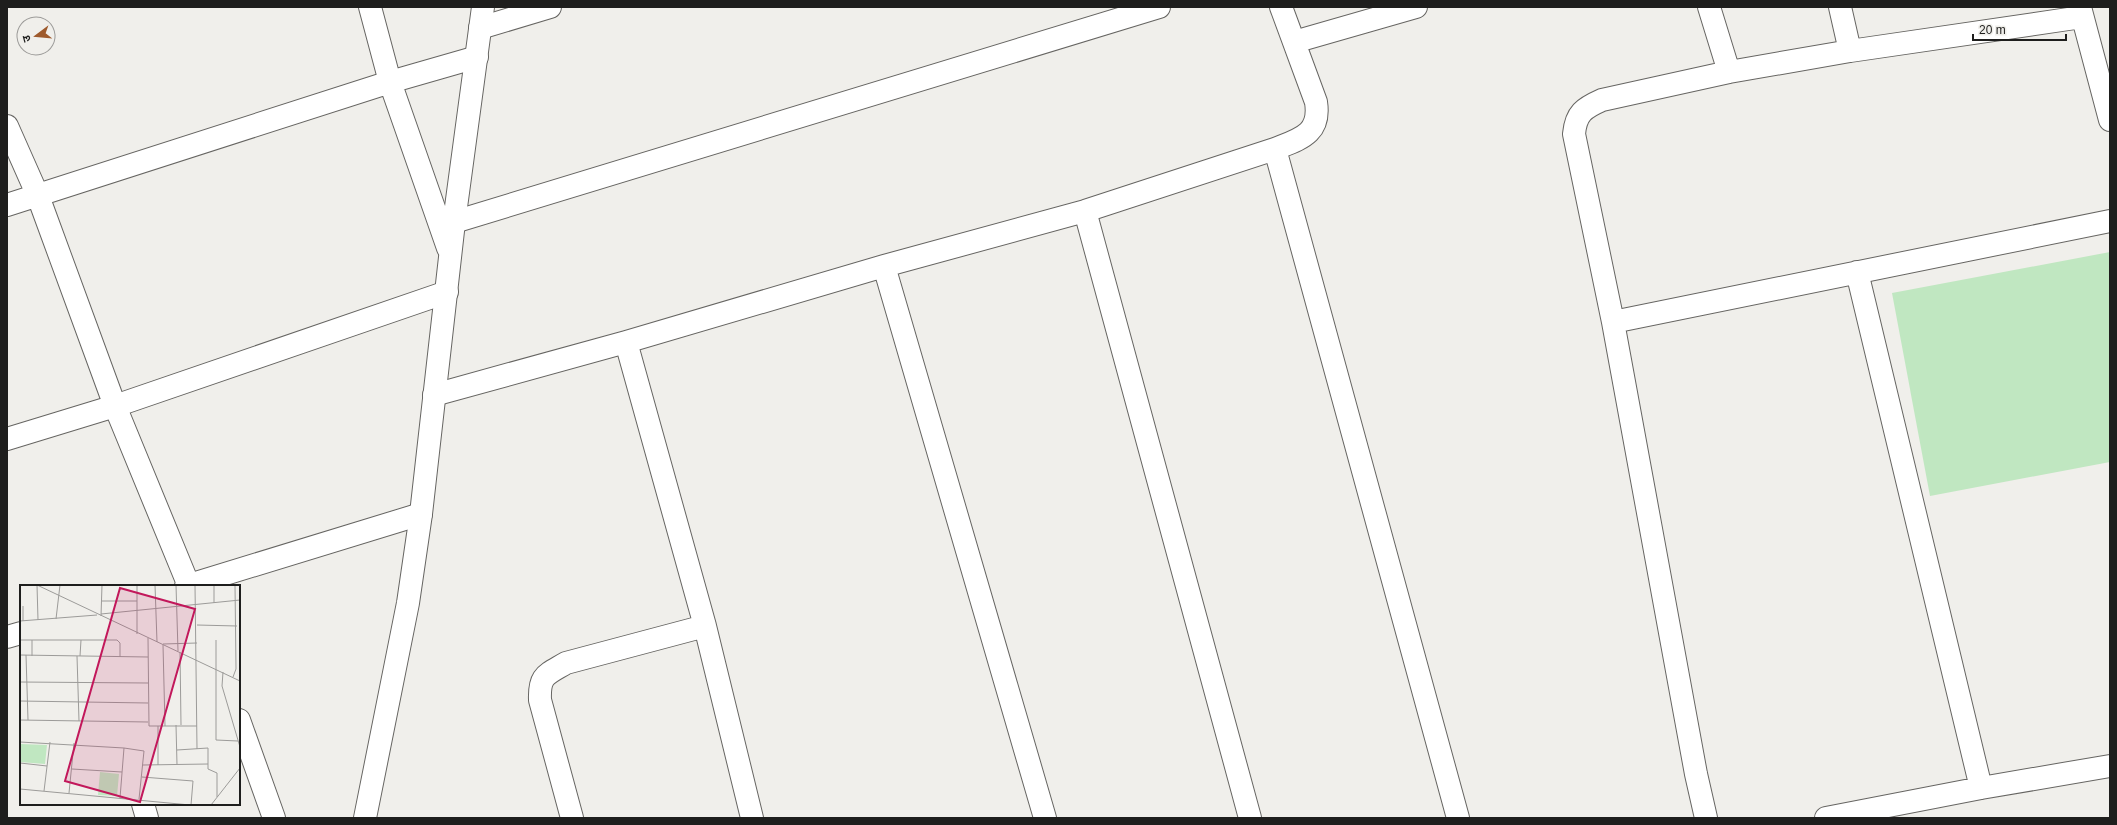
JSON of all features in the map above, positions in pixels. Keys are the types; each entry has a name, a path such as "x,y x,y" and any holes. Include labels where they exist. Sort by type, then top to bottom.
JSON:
{"street":[{"path":"370,7 390,82 451,255"},
{"path":"365,818 408,603 421,514 454,222 482,17 550,7"},
{"path":"454,222 1159,7"},
{"path":"434,395 626,342 884,266 1085,211 1275,149 1303,137 1313,128 1318,114 1316,102 1281,7"},
{"path":"1294,42 1416,7"},
{"path":"1709,7 1729,72"},
{"path":"1840,7 1850,51"},
{"path":"1706,818 1696,774 1613,322 1574,134 1576,119 1588,106 1602,100 1729,72 2081,12 2110,120"},
{"path":"7,205 390,82 477,57"},
{"path":"7,126 38,196 115,406 188,585"},
{"path":"1275,149 1458,818"},
{"path":"1085,211 1250,818"},
{"path":"1613,322 2110,221"},
{"path":"884,266 1045,818"},
{"path":"1857,272 1981,788"},
{"path":"7,438 115,406 447,292"},
{"path":"626,342 705,626 752,818"},
{"path":"191,585 421,514"},
{"path":"572,818 540,700 540,684 547,674 566,664 705,626"},
{"path":"7,637 20,633"},
{"path":"240,723 274,818"},
{"path":"1826,818 1981,788 2110,766"},
{"path":"143,805 147,818"}],"green space":[{"path":"2110,252 2110,462 1930,496 1892,293"}]}
